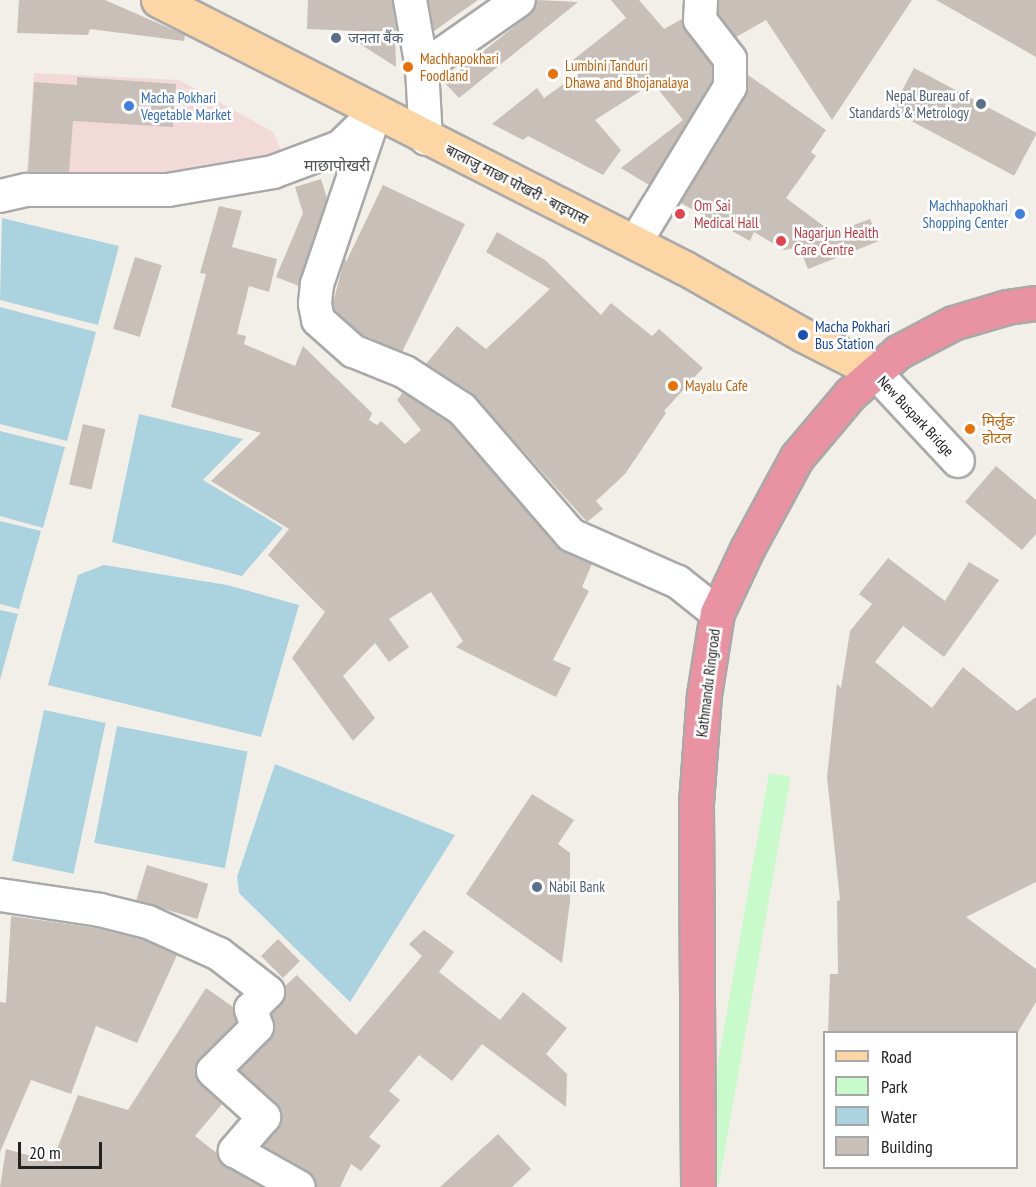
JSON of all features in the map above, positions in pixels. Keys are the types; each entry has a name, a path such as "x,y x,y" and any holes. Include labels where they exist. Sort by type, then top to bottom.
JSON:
{"highway":[{"name":"Kathmandu Ringroad","path":"698,1187 696,803 704,695 717,613 747,549 797,457 828,416 874,371 898,352 953,323 1007,307 1036,303"}],"main road":[{"name":"बालाजु माछा पोखरी - बाइपास","path":"158,0 426,139 635,243 874,371"}],"street":[{"path":"410,0 422,69 426,139"},
{"path":"422,69 519,0"},
{"path":"635,243 730,87 730,59 700,20 701,0"},
{"path":"0,196 27,190 168,190 273,172 340,147 375,113"},
{"path":"375,113 317,284 315,304 318,320 353,351 405,372 462,409 571,535 678,582 717,613"},
{"name":"New Buspark Bridge","path":"874,371 958,461"},
{"path":"0,895 100,910 148,922 219,954 268,993 251,1009 257,1027 213,1071 264,1117 235,1151 299,1187"}],"shaded area":[{"name":"Macha Pokhari Vegetable Market","path":"34,73 179,80 273,132 286,162 151,184 26,180"}],"green space":[{"path":"769,773 791,777 719,1185 697,1181"}],"water":[{"path":"2,218 119,246 98,325 0,300"},
{"path":"0,307 96,332 67,441 0,424"},
{"path":"139,414 243,439 203,480 283,528 242,576 112,542"},
{"path":"0,431 65,447 43,528 0,516"},
{"path":"0,521 41,531 19,609 0,604"},
{"path":"104,565 227,585 299,605 261,737 48,685 78,575"},
{"path":"0,610 18,614 0,680"},
{"path":"44,710 106,723 74,874 12,861"},
{"path":"117,726 248,751 225,868 94,843"},
{"path":"275,764 455,835 350,1002 239,893 237,877"}],"building":[{"path":"19,0 105,0 185,35 184,41 90,29 88,35 17,33"},
{"path":"308,0 392,0 397,32 395,30 396,67 357,42 357,31 307,29"},
{"path":"428,0 478,0 434,31"},
{"path":"537,0 578,2 459,98 444,82 529,15"},
{"path":"611,0 639,0 664,29 682,19 686,31 712,65 712,82 649,185 621,168 683,120 653,83 595,120 621,150 603,175 528,136 523,140 492,124 537,88 544,98 582,71 573,60 626,18"},
{"path":"719,0 912,0 832,120 766,20 736,37 718,14"},
{"path":"936,0 1036,0 1036,57"},
{"path":"914,68 1036,133 1014,176 891,110"},
{"path":"748,75 826,130 811,152 816,156 786,198 833,233 870,219 879,241 808,269 799,247 784,250 754,232 750,241 681,203 745,96"},
{"path":"77,77 176,84 173,127 73,121 69,172 28,172 34,82 77,85"},
{"path":"321,179 327,198 299,286 276,277 303,213 295,187"},
{"path":"383,185 465,224 402,352 363,335 335,311 333,303 345,257 346,262"},
{"path":"219,206 242,211 232,247 277,259 269,292 249,286 237,334 246,336 244,344 295,366 303,346 372,413 369,420 377,425 381,421 405,444 421,430 397,400 403,392 450,423 557,547 592,564 582,587 589,591 553,660 571,668 556,697 456,647 463,641 431,592 389,619 409,647 389,662 375,643 343,676 375,718 353,741 292,658 325,612 268,555 289,529 211,481 261,433 171,407 206,274 200,273"},
{"path":"497,232 545,260 601,315 611,303 652,336 659,329 703,368 664,411 666,413 625,474 596,501 603,509 587,522 475,397 426,364 457,326 486,349 550,289 486,252"},
{"path":"135,257 162,265 140,337 113,329"},
{"path":"83,424 105,429 91,490 69,484"},
{"path":"996,466 1036,500 1036,534 1022,550 965,502"},
{"path":"888,558 945,601 969,562 999,580 944,657 903,626 875,662 932,708 963,667 1017,711 1036,697 1036,882 966,917 1036,969 1036,1002 1018,1032 828,1031 830,974 838,974 837,901 840,900 827,777 837,684 841,688 850,631 872,604 859,594"},
{"path":"532,794 574,820 558,844 570,853 570,901 562,963 466,894"},
{"path":"147,865 208,884 197,919 136,900"},
{"path":"11,916 96,928 142,939 177,955 137,1043 96,1026 71,1094 31,1080 0,1152 0,1002 6,1003"},
{"path":"424,930 454,952 439,972 500,1020 523,992 567,1028 546,1054 567,1074 566,1107 482,1044 452,1081 419,1055 389,1091 400,1100 369,1137 381,1146 361,1171 351,1164 340,1187 317,1187 308,1171 263,1146 278,1128 281,1112 239,1070 275,1031 272,1014 285,997 285,986 297,975 356,1035 422,956 409,944"},
{"path":"278,939 300,961 283,978 261,956"},
{"path":"206,988 233,1007 236,1022 196,1066 201,1084 222,1104 195,1136 218,1154 226,1167 262,1187 0,1187 6,1149 52,1162 78,1095 128,1110"},
{"path":"498,1134 531,1169 512,1187 440,1187"}],"place":[{"name":"जनता बैंक","path":"336,38"},
{"name":"Machhapokhari Foodland","path":"408,67"},
{"name":"Lumbini Tanduri Dhawa and Bhojanalaya","path":"553,74"},
{"name":"Nepal Bureau of Standards & Metrology","path":"981,104"},
{"name":"Macha Pokhari Vegetable Market","path":"129,106"},
{"name":"Om Sai Medical Hall","path":"680,214"},
{"name":"Machhapokhari Shopping Center","path":"1020,214"},
{"name":"Nagarjun Health Care Centre","path":"781,241"},
{"name":"Macha Pokhari Bus Station","path":"803,335"},
{"name":"Mayalu Cafe","path":"673,386"},
{"name":"मिर्लुङ होटल","path":"970,429"},
{"name":"Nabil Bank","path":"537,887"}],"district":[{"name":"माछापोखरी","path":"337,165"}]}
